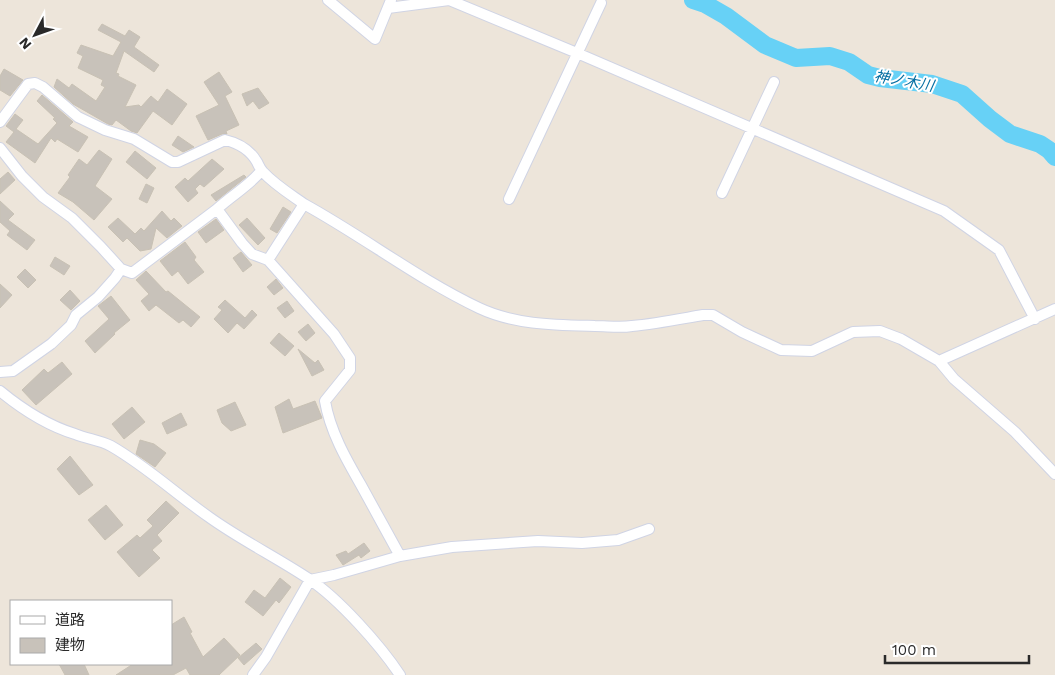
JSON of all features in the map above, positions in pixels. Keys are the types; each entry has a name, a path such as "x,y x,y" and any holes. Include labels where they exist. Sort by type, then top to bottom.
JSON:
{"street":[{"path":"328,0 375,39 389,4 449,0 944,211 999,250 1035,319"},
{"path":"509,199 601,3"},
{"path":"722,193 774,82"},
{"path":"0,122 28,84 34,83 43,87 78,117 105,130 134,139 172,162 178,162 225,140 243,147 253,156 261,171 283,190 304,204 342,224 416,274 458,298 479,308 509,318 550,324 631,327 703,315 714,315 742,332 781,350 797,351 812,351 853,332 880,331 901,339 939,362 954,378 1015,432 1055,474"},
{"path":"0,148 22,176 43,197 72,218 101,246 121,269 132,273 217,209 253,180 261,171"},
{"path":"268,260 304,204"},
{"path":"217,209 252,254 268,260 334,334 350,358 350,370 325,401 328,419 352,471 400,556"},
{"path":"0,372 13,372 51,344 71,325 76,315 98,297 121,269"},
{"path":"939,362 1055,309"},
{"path":"0,392 22,409 44,422 109,445 239,538 310,580 334,599 356,622 400,675"},
{"path":"253,675 266,657 310,580 400,556 452,547 618,540 650,529"}],"building":[{"path":"102,24 125,36 129,30 140,37 134,47 159,65 154,72 124,51 116,73 119,74 118,76 136,85 125,107 139,105 141,107 151,96 158,102 167,89 187,104 172,125 153,111 137,133 116,120 112,125 108,124 73,104 54,87 57,79 69,88 72,84 96,101 105,87 101,85 103,80 78,68 83,56 77,53 81,45 113,56 121,42 98,30"},
{"path":"4,69 23,80 10,96 0,90 0,76"},
{"path":"219,72 232,92 225,96 239,125 226,131 227,134 222,134 208,140 196,116 219,105 204,82"},
{"path":"258,88 269,103 259,109 253,101 247,106 242,94"},
{"path":"42,95 73,122 69,126 88,137 78,152 57,139 55,142 51,138 35,163 6,142 14,132 6,126 15,114 23,120 16,129 38,144 57,123 53,119 55,118 37,101"},
{"path":"178,136 194,147 183,152 172,145"},
{"path":"99,150 112,159 95,186 112,199 94,220 73,202 58,193 70,177 68,175 79,159 87,165"},
{"path":"135,151 156,168 147,179 126,162"},
{"path":"212,159 224,169 204,187 200,184 195,189 198,193 188,202 175,187 185,178 188,181"},
{"path":"8,172 15,180 0,194 0,179"},
{"path":"244,175 246,177 216,201 211,195"},
{"path":"146,184 154,188 147,203 139,199"},
{"path":"0,201 14,214 8,220 35,240 27,250 7,235 10,231 0,222"},
{"path":"283,207 291,212 277,233 270,229"},
{"path":"162,211 171,221 174,218 182,226 167,238 156,228 151,249 140,251 127,238 123,242 108,227 118,218 135,234 141,228 144,231"},
{"path":"247,218 265,238 258,245 239,225"},
{"path":"216,219 224,230 206,243 198,232"},
{"path":"185,242 196,257 194,260 204,272 188,284 178,271 172,276 160,261"},
{"path":"241,252 252,265 243,272 233,258"},
{"path":"55,257 70,266 64,275 50,266"},
{"path":"25,269 36,280 28,288 17,277"},
{"path":"146,271 166,292 168,291 200,317 191,327 183,320 179,323 156,305 149,311 141,301 149,294 136,280"},
{"path":"276,279 283,288 274,295 267,287"},
{"path":"0,284 12,295 0,308"},
{"path":"70,290 80,301 71,310 60,300"},
{"path":"111,296 130,320 114,333 95,353 85,341 109,319 98,306"},
{"path":"225,300 245,318 252,310 257,315 244,329 237,323 228,333 214,319 222,310 218,307"},
{"path":"287,301 294,311 285,318 277,308"},
{"path":"308,324 315,333 306,341 298,332"},
{"path":"279,333 294,346 285,356 270,343"},
{"path":"298,349 315,363 318,360 324,370 312,376"},
{"path":"62,362 72,374 36,405 22,390 44,369 48,373"},
{"path":"289,399 293,409 315,401 322,418 283,433 275,407"},
{"path":"235,402 246,425 231,431 222,423 217,410"},
{"path":"132,407 145,422 124,439 112,424"},
{"path":"181,413 187,425 167,434 162,423"},
{"path":"140,440 154,444 166,453 155,467 136,454"},
{"path":"70,456 93,485 79,495 57,469"},
{"path":"166,501 179,513 157,535 162,541 152,550 160,558 139,577 117,552 137,535 140,538 153,526 147,520"},
{"path":"106,505 123,525 105,540 88,520"},
{"path":"364,543 370,551 361,558 359,555 343,565 336,555 346,551 348,554"},
{"path":"280,578 291,587 279,603 276,600 263,616 245,602 254,590 265,598"},
{"path":"184,617 203,657 224,638 240,655 219,675 190,675 186,668 173,675 116,675 131,665 172,665 172,624"},
{"path":"256,643 262,649 244,665 238,658"},
{"path":"60,665 84,665 89,675 65,675"}],"waterway":[{"name":"神ノ木川","path":"693,0 705,4 726,16 765,45 796,58 830,56 849,62 868,75 932,84 962,94 1010,134 1040,144 1055,157"}]}
